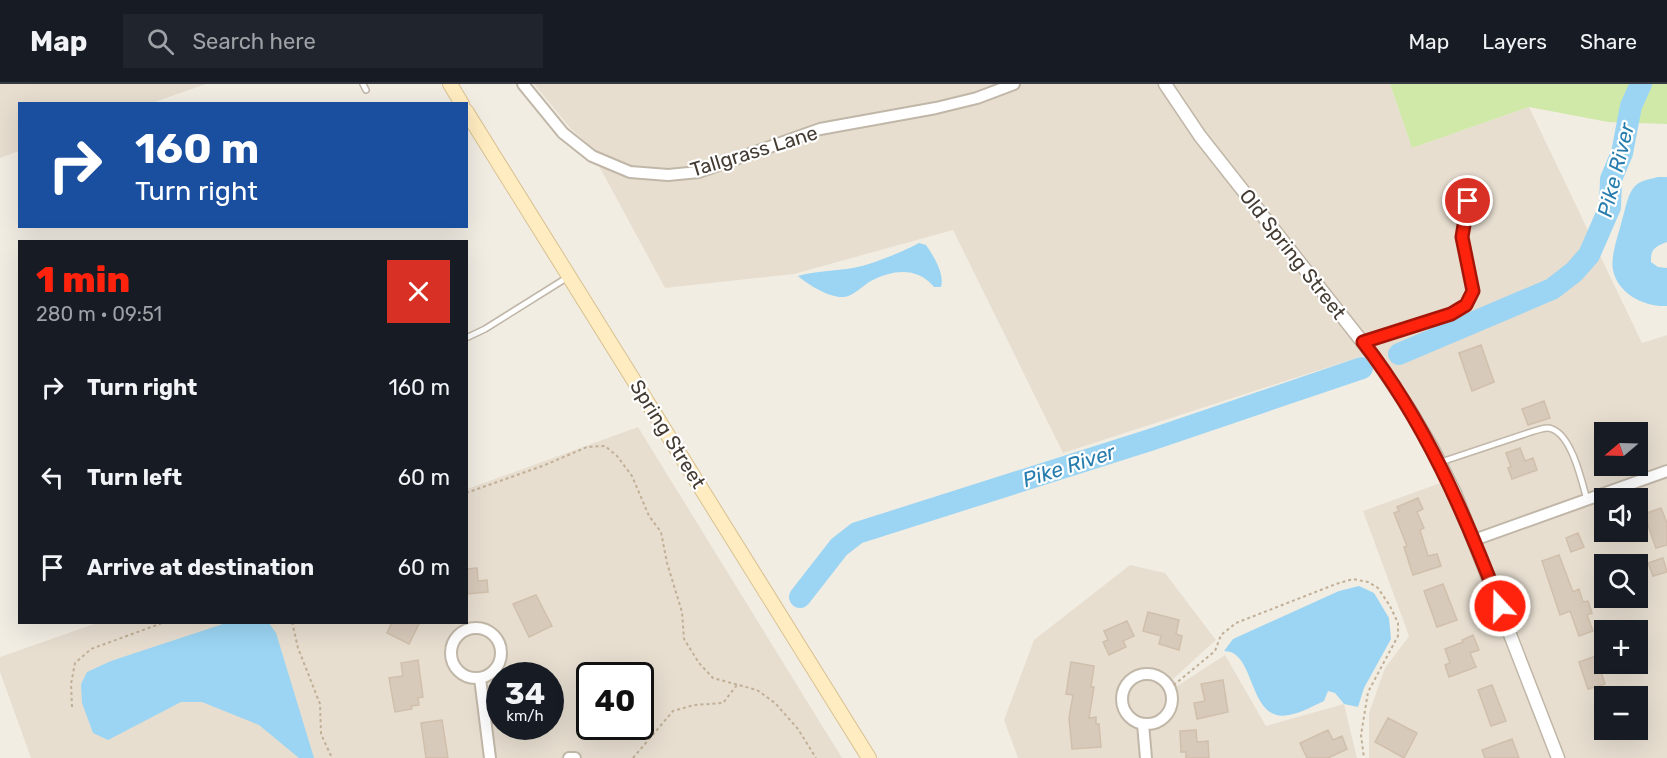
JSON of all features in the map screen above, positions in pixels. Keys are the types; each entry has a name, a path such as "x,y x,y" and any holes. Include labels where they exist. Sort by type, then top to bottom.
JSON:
{"main road":[{"path":"450,84 461,102"},
{"name":"Spring Street","path":"468,114 869,758"}],"street":[{"name":"Tallgrass Lane","path":"523,84 563,133 592,156 630,172 668,175 699,172 820,129 936,108 976,98 1014,84"},
{"name":"Old Spring Street","path":"1165,84 1200,136 1363,342 1410,410 1440,463 1474,540 1558,758"},
{"path":"1474,540 1667,471"},
{"path":"471,629 487,631 493,636 500,649 498,664 494,671 480,678 464,675 453,662 452,646 456,638 471,629"},
{"path":"1149,675 1164,682 1169,689 1171,704 1164,717 1158,721 1143,724 1135,721 1124,709 1123,692 1126,685 1133,679 1149,675"},
{"path":"480,678 490,758"},
{"path":"1143,724 1146,758"},
{"path":"569,758 575,758"}],"lane":[{"path":"1363,342 1451,314 1466,305 1473,291 1462,237 1468,201"},
{"path":"468,337 485,329 569,276"},
{"path":"1440,463 1533,431 1552,429 1564,440 1573,454 1587,500"}],"path":[{"path":"468,492 545,465 587,447 605,446 617,456 632,476 649,516 661,532 667,563 682,612 684,639 699,663 712,678 757,690 775,703 798,729 816,758"},
{"path":"1169,689 1215,651 1221,635 1236,623 1336,584 1353,579 1368,582 1378,588 1390,606 1398,622 1398,636 1368,692 1361,735 1364,758"},
{"path":"72,707 71,684 75,663 91,649 160,624"},
{"path":"292,624 298,648 320,704 321,734 332,758"},
{"path":"633,758 673,711 694,705 723,703 737,684"}],"shaded area":[{"path":"0,84 206,84 155,102 18,102 18,151 0,158"},
{"path":"534,84 1390,84 1412,148 1529,107 1642,343 1667,335 1667,758 1369,758 1369,713 1385,668 1409,636 1363,511 1454,478 1411,397 1378,351 1063,453 953,230 794,274 665,288 586,142 571,129"},
{"path":"638,427 842,758 31,758 0,672 0,657 94,624 468,624 468,489"},
{"path":"1130,565 1165,573 1216,640 1173,679 1177,686 1225,655 1266,726 1344,704 1357,758 1018,758 1004,720 1034,640"}],"green space":[{"path":"1390,84 1667,84 1667,124 1608,122 1529,107 1412,148"}],"water":[{"path":"1658,177 1667,177 1667,242 1654,249 1651,262 1658,267 1667,268 1667,306 1641,301 1626,292 1620,286 1612,265 1615,245 1631,193 1638,183"},
{"path":"919,243 926,245 935,259 940,271 941,287 934,287 913,273 896,272 871,281 851,295 838,297 819,290 798,276 860,266 886,258"},
{"path":"1359,586 1374,593 1389,618 1391,639 1364,688 1358,707 1344,704 1335,693 1328,691 1324,701 1298,713 1277,715 1268,710 1255,692 1240,659 1233,653 1224,651 1233,639 1339,591"},
{"path":"223,624 270,624 276,633 314,758 299,758 259,725 202,702 181,702 108,740 93,733 82,703 81,684 87,672 111,661"}],"building":[{"path":"1481,345 1494,382 1472,391 1459,353"},
{"path":"1544,401 1550,418 1528,425 1522,409"},
{"path":"1520,448 1525,461 1533,458 1537,470 1512,479 1506,453"},
{"path":"1418,498 1423,509 1417,512 1424,528 1420,530 1428,556 1437,554 1441,566 1413,575 1404,547 1407,546 1394,513 1399,511 1397,507"},
{"path":"1661,508 1667,523 1667,545 1656,548 1648,525 1648,513"},
{"path":"1578,533 1584,547 1571,552 1566,538"},
{"path":"1559,555 1573,592 1579,589 1583,602 1588,601 1592,613 1587,615 1593,631 1579,636 1570,611 1560,615 1542,561"},
{"path":"1663,558 1667,572 1653,576 1648,563"},
{"path":"477,568 478,581 487,580 488,592 468,594 468,569"},
{"path":"1443,584 1457,620 1437,627 1424,591"},
{"path":"536,595 552,626 529,637 513,604"},
{"path":"1148,612 1179,620 1176,634 1182,636 1179,650 1159,644 1161,636 1143,631"},
{"path":"1127,621 1134,636 1123,641 1126,647 1109,655 1103,642 1108,640 1104,631"},
{"path":"391,624 419,624 409,644 387,633"},
{"path":"1473,635 1479,650 1470,653 1476,667 1449,677 1445,665 1450,663 1445,649"},
{"path":"1594,657 1594,674 1602,674 1605,684 1588,689 1579,662"},
{"path":"418,660 423,697 418,698 419,705 411,706 412,709 395,712 389,678 403,676 401,663"},
{"path":"1071,662 1094,666 1091,687 1094,687 1089,718 1096,717 1096,724 1099,724 1101,747 1072,749 1069,718 1073,695 1066,694"},
{"path":"1223,680 1228,712 1197,719 1194,703 1205,701 1201,684"},
{"path":"1492,685 1506,721 1491,726 1478,690"},
{"path":"1388,718 1417,733 1404,758 1375,742"},
{"path":"442,720 448,758 426,758 421,723"},
{"path":"1196,730 1197,742 1208,741 1209,758 1186,758 1186,752 1181,752 1180,731"},
{"path":"1328,730 1333,740 1342,736 1347,749 1328,758 1307,758 1300,743"},
{"path":"1512,739 1519,758 1485,758 1482,750"}],"waterway":[{"name":"Pike River","path":"1399,354 1552,289 1574,272 1589,255 1610,207 1611,179 1622,153 1631,106 1641,84"},
{"name":"Pike River","path":"800,597 839,547 857,533 1150,440 1362,368"}],"route":[{"path":"1468,201 1462,237 1473,291 1466,305 1451,314 1363,342 1410,410 1433,450 1455,493 1500,606"}]}
